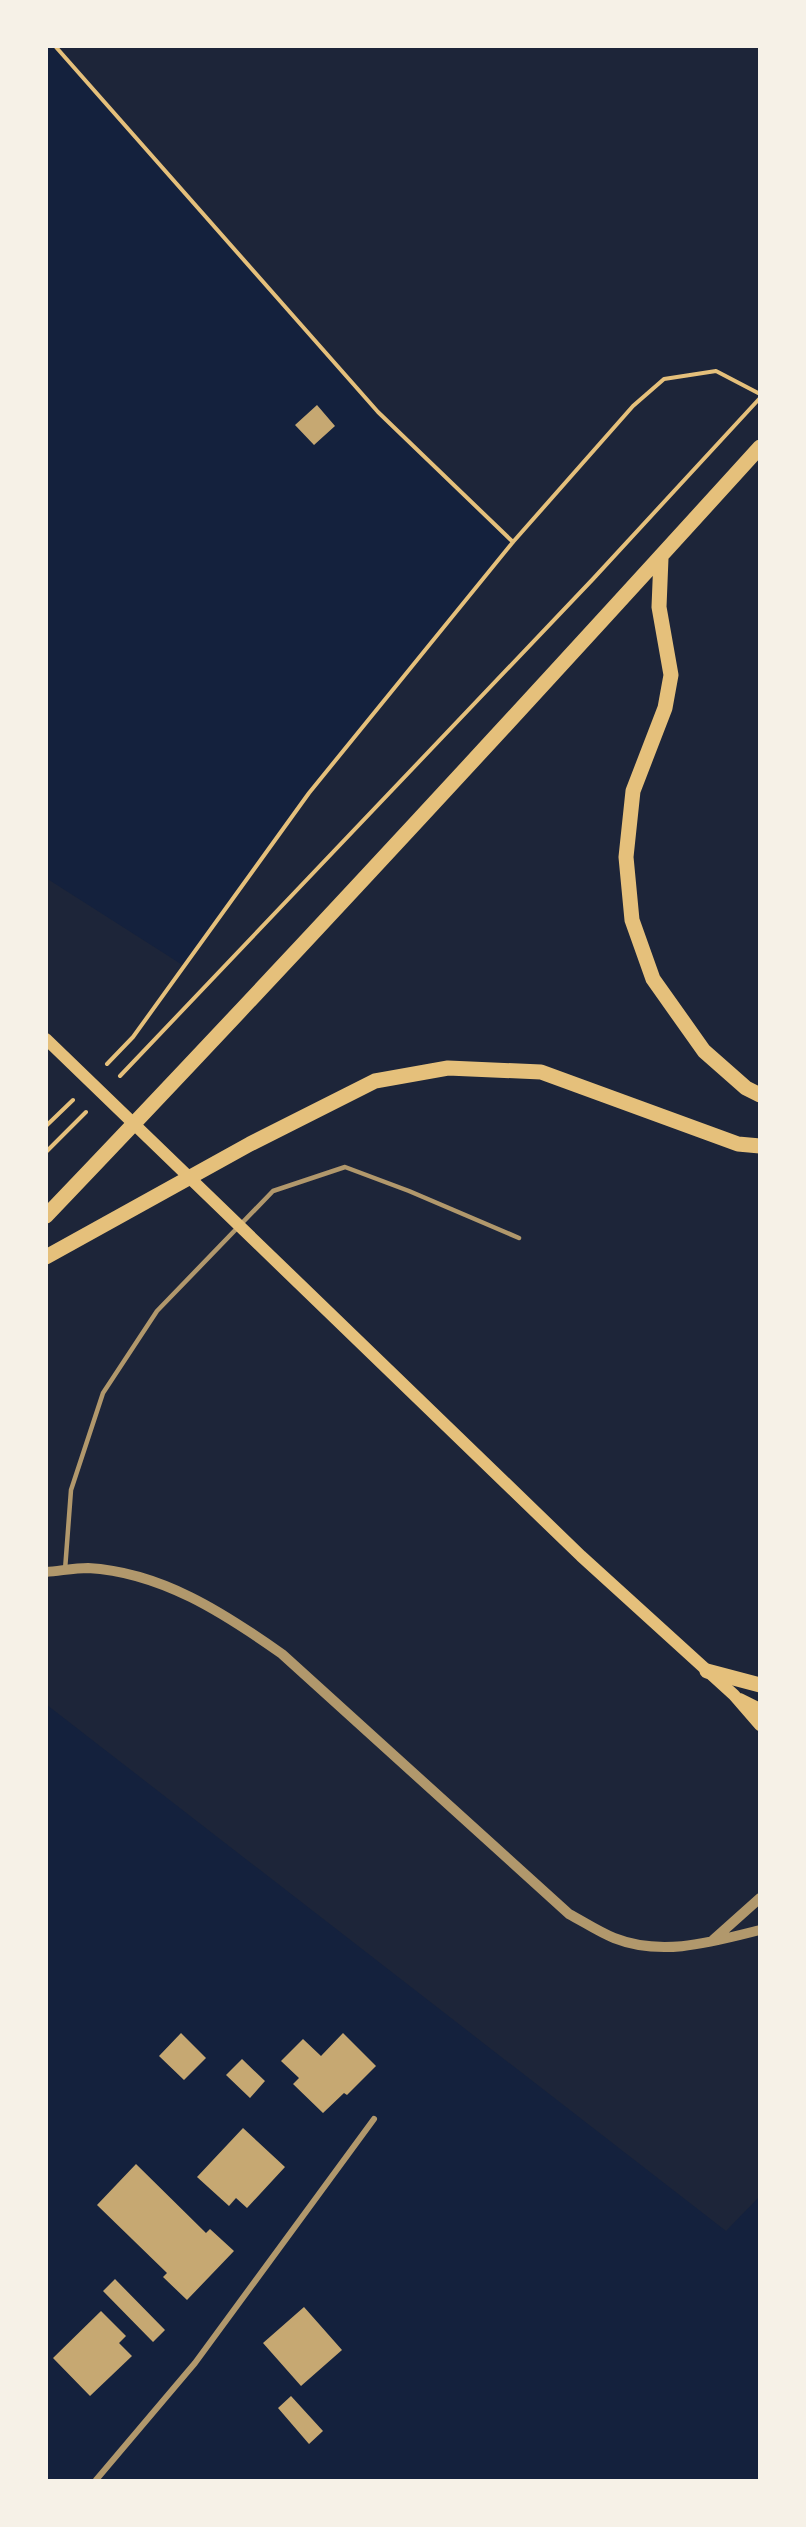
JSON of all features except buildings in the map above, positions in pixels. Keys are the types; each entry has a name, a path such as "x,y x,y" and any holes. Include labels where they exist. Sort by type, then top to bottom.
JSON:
{"main road":[{"path":"46,1216 264,988 661,558 759,447"},
{"path":"661,558 659,606 671,675 665,708 633,791 626,857 632,920 653,979 704,1051 746,1088 759,1095"},
{"path":"46,1039 581,1556 734,1695 759,1725"},
{"path":"46,1257 250,1144 375,1081 448,1068 541,1072 738,1144 759,1146"},
{"path":"707,1671 759,1685"},
{"path":"734,1695 759,1709"}],"street":[{"path":"46,1572 87,1568 160,1583 213,1608 246,1628 282,1654 569,1914 615,1938 660,1948 710,1943 759,1930"},
{"path":"710,1943 759,1898"},
{"path":"96,2481 195,2363 374,2119"}],"lane":[{"path":"65,1570 71,1490 103,1393 157,1311 273,1191 345,1167 409,1191 519,1238"}],"path":[{"path":"55,46 378,412 513,542"},
{"path":"102,1070 133,1037 309,793 513,542 633,406 664,379 716,371 759,396 701,462 244,948 112,1084"},
{"path":"46,1126 78,1095"},
{"path":"46,1152 88,1110"}],"shaded area":[{"path":"55,47 759,47 760,2196 726,2231 47,1705 46,878 184,966 309,793 513,542 378,412"}]}
